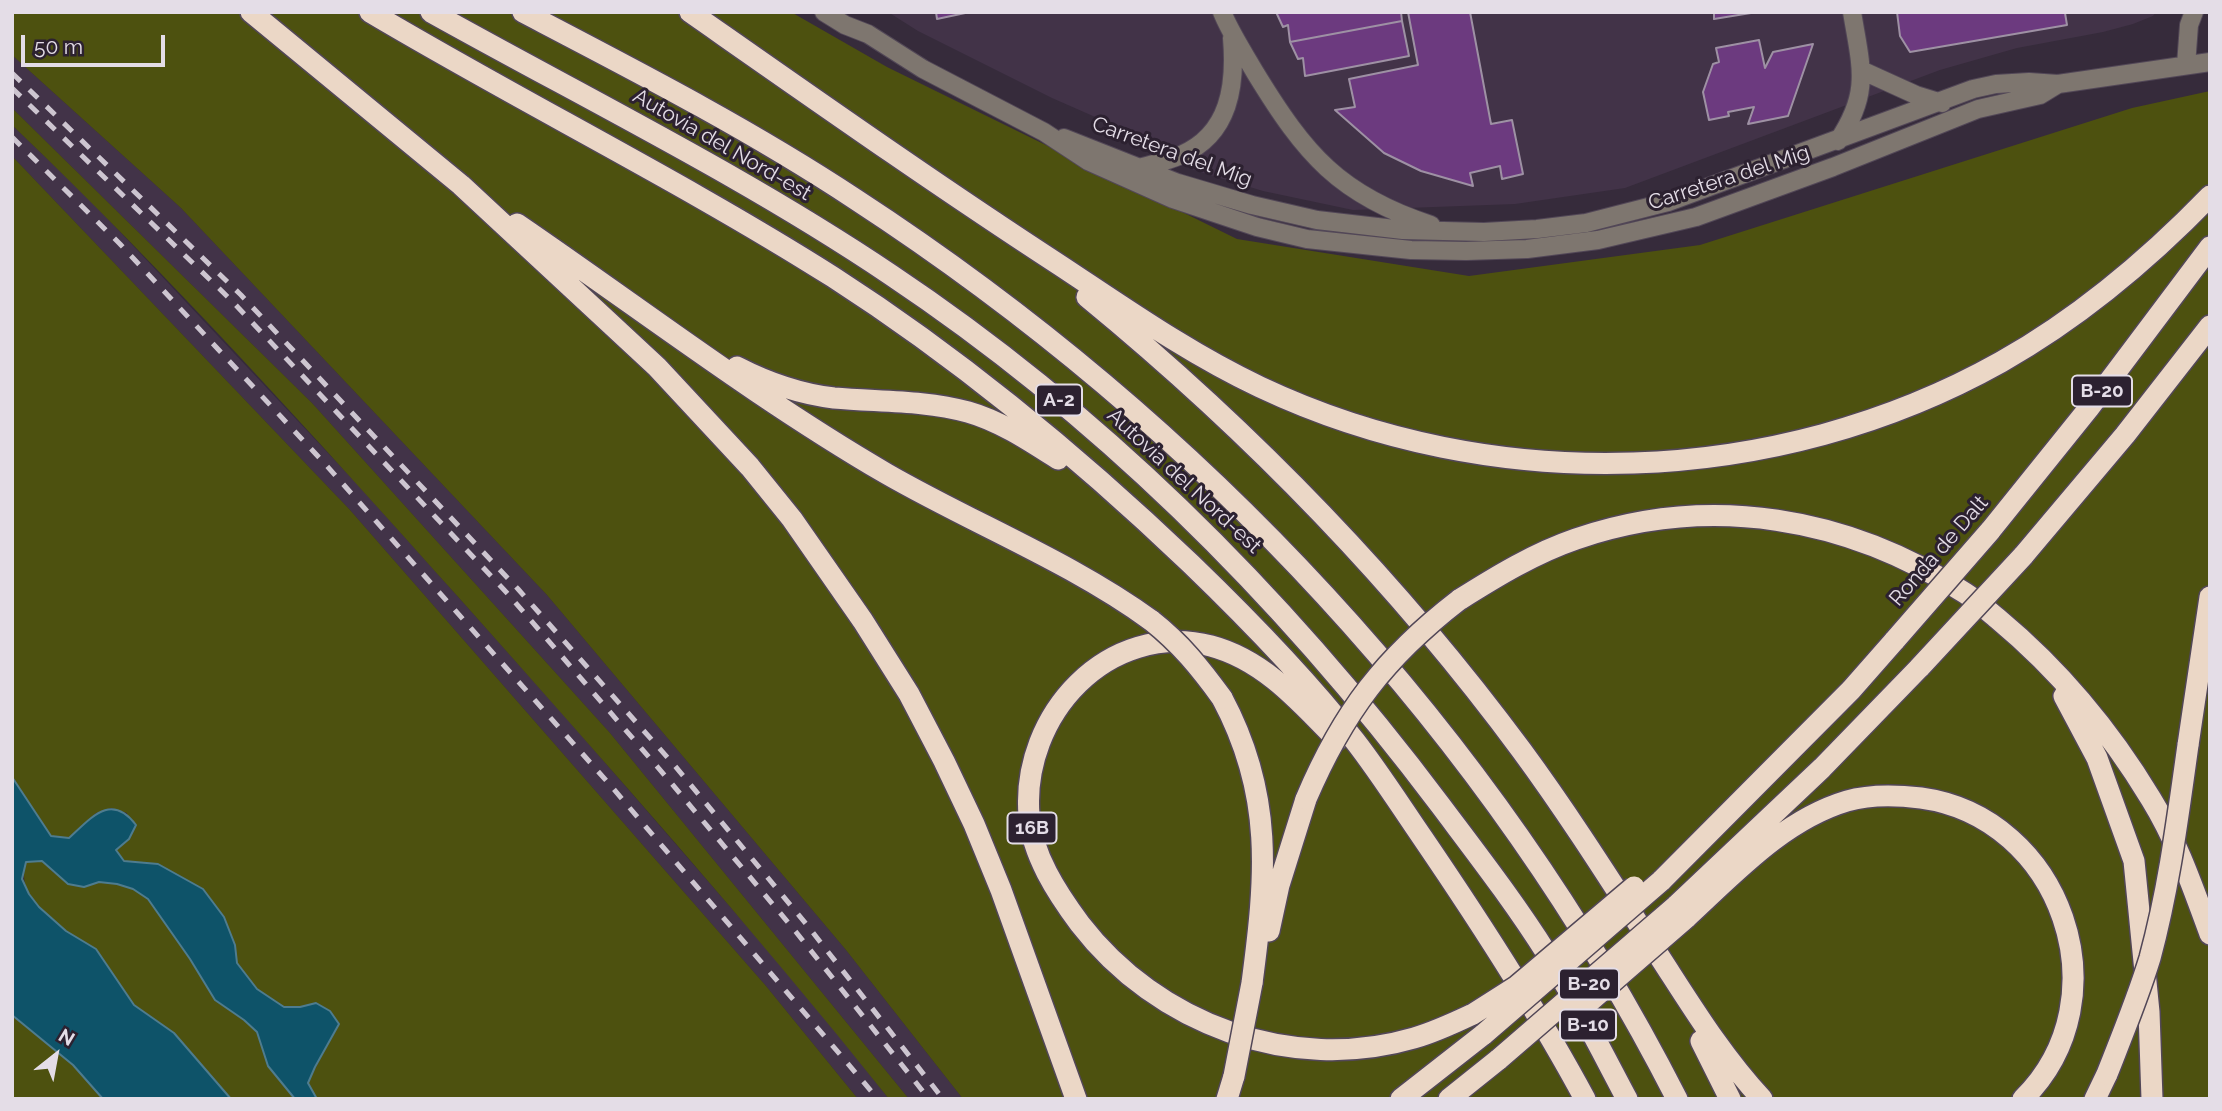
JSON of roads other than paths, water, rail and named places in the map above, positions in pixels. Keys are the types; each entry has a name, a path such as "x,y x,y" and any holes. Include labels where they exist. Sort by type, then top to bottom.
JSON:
{"highway":[{"path":"251,12 461,185 657,367 750,467 793,519 909,694 974,824 1027,958 1076,1099"},
{"path":"370,12 472,72 701,198 835,279 969,373 1066,451 1151,526 1263,636 1356,742 1496,947 1585,1099"},
{"name":"Autovia del Nord-est","path":"431,12 708,163 818,227 964,326 1091,426 1221,548 1341,679 1448,815 1547,953 1627,1099"},
{"name":"Autovia del Nord-est","path":"523,12 697,104 857,200 1043,333 1178,448 1314,582 1374,648 1451,743 1509,820 1599,956 1677,1099"},
{"path":"547,12 600,52"},
{"path":"690,12 966,204 1179,342 1234,374 1291,401 1388,434 1458,450 1522,460 1623,464 1723,456 1800,441 1865,421 1933,395 1999,363 2092,302 2145,258 2210,196"},
{"path":"461,185 741,383 824,436 963,516 1095,584 1174,638 1222,698 1235,721 1252,769 1261,820 1263,852 1256,984"},
{"path":"966,204 1152,351 1280,471 1413,613 1469,681 1561,807 1717,1046 1762,1099"},
{"name":"Ronda de Dalt","path":"1651,881 1680,864 1851,691 1990,531 2089,408 2210,247"},
{"path":"651,317 714,355 758,378 780,386 832,398 935,405 968,412 999,424 1064,463 1151,526"},
{"name":"B-20","path":"1449,1099 1479,1075 1505,1063 1681,912 1920,667 2023,556 2125,435 2210,326"},
{"path":"1227,1099 1279,885 1306,799 1321,763 1358,699 1407,643 1459,600 1502,573 1575,539 1617,527 1662,519 1717,516 1771,519 1817,527 1871,543 1967,594 2020,638 2070,688 2113,741 2152,800 2186,867 2210,934"},
{"path":"2095,1099 2131,1015 2150,958 2165,894 2210,597"},
{"path":"2020,638 2064,696 2097,758 2134,861 2149,1012 2152,1099"},
{"name":"16B","path":"1396,800 1306,708 1261,669 1213,647 1183,641 1156,643 1129,652 1104,663 1084,678 1051,715 1031,762 1028,789 1029,819 1051,882 1110,959 1163,1001 1194,1018 1227,1032 1300,1048 1370,1046 1412,1038 1473,1014 1517,986 1651,881"},
{"path":"1681,912 1792,827 1822,810 1874,796 1909,796 1940,801 1970,812 2002,831 2025,852 2049,883 2064,918 2073,958 2072,996 2065,1030 2051,1062 2023,1099"},
{"name":"B-20","path":"1401,1099 1485,1034 1651,881"},
{"path":"1615,888 1664,972 1730,1099"}],"street":[{"name":"Carretera del Mig","path":"824,12 845,25 868,34 923,69 1044,132 1088,161 1156,191 1256,227 1307,239 1411,250 1527,249 1598,240 1696,216 1833,167 1978,109 2040,95 2058,84"},
{"name":"Carretera del Mig","path":"850,12 868,34"},
{"path":"1222,12 1231,34 1280,114 1331,174 1360,194 1398,214 1451,232"},
{"path":"1838,141 1855,113 1859,100 1861,70 1852,12"},
{"path":"2186,65 2189,25 2194,12"},
{"path":"1139,168 1181,155 1212,134 1224,115 1232,91 1234,64 1231,34"},
{"name":"Carretera del Mig","path":"1044,132 1210,193 1286,213 1347,224 1451,232 1536,229 1586,223 1668,202 1973,89 2029,82 2058,84 2210,62"},
{"path":"1861,70 1916,94 1978,109"}],"water":[{"path":"12,777 51,836 69,838 93,816 110,809 127,815 136,825 129,839 116,850 124,861 158,864 203,889 224,917 235,945 237,963 257,989 284,1007 316,1003 330,1011 339,1024 308,1083 317,1099 295,1099 268,1066 257,1032 215,1000 148,899 133,889 117,884 99,882 84,887 68,884 42,861 26,862 22,879 39,907 66,931 96,949 134,1005 174,1033 231,1099 103,1099 73,1065 12,1015"}],"railway":[{"path":"12,73 241,295 518,589 675,766 807,925 943,1099"},
{"path":"12,88 232,301 508,594 796,932 929,1099"},
{"path":"12,137 120,244 327,466 611,786 878,1099"}]}
